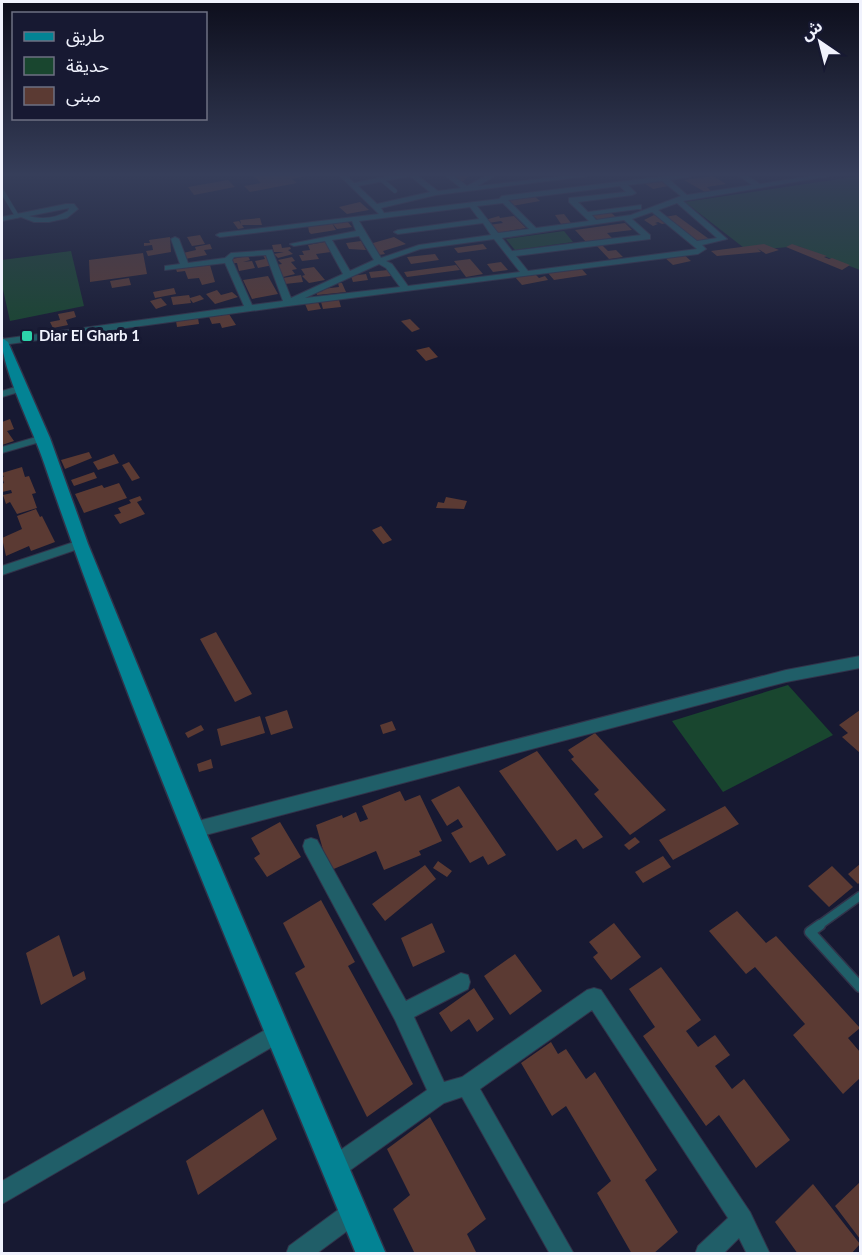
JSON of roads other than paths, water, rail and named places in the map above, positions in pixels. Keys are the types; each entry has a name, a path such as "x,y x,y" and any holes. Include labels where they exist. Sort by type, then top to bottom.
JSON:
{"main road":[{"path":"3,351 22,388 43,438 80,544 194,830 371,1254"}],"street":[{"path":"220,235 249,232"},
{"path":"401,232 398,232 409,250"},
{"path":"493,232 525,274"},
{"path":"288,303 378,261 409,250 531,232"},
{"path":"510,254 646,237 641,232"},
{"path":"3,351 249,308 698,252 702,249 681,232"},
{"path":"696,244 723,239 715,232"},
{"path":"294,244 361,233 378,261 390,266 406,289"},
{"path":"175,238 186,266"},
{"path":"327,238 348,276"},
{"path":"228,260 231,255 269,252 288,303"},
{"path":"168,268 228,260"},
{"path":"228,260 249,308"},
{"path":"2,394 22,388"},
{"path":"2,450 43,438"},
{"path":"2,571 80,544"},
{"path":"194,830 786,676 861,662"},
{"path":"311,846 402,1013 440,1094"},
{"path":"402,1013 461,982"},
{"path":"334,1168 440,1094 467,1086 594,997 742,1220 759,1254"},
{"path":"2,1193 279,1032"},
{"path":"467,1086 562,1254"},
{"path":"297,1254 354,1212"},
{"path":"706,1254 742,1220"}],"lane":[{"path":"861,896 810,932 861,987"}],"place":[{"name":"Diar El Gharb 1","path":"27,336"}]}
